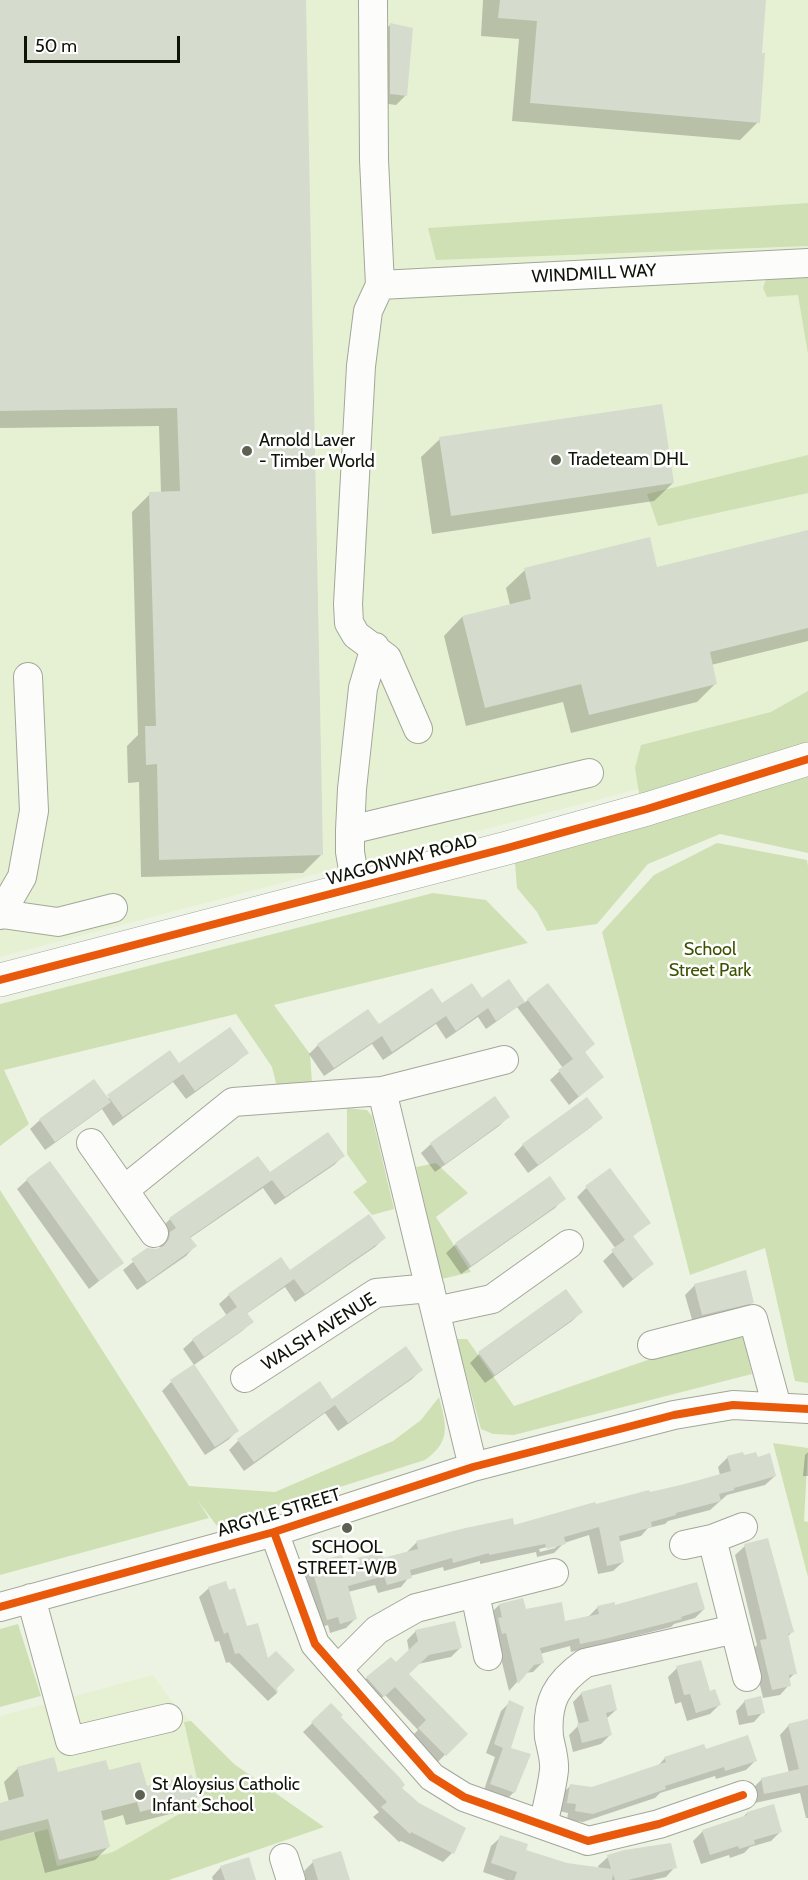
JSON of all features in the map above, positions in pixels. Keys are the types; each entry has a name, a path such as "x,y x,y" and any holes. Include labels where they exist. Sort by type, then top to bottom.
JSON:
{"main road":[{"name":"WAGONWAY ROAD","path":"0,980 647,809 808,759"}],"street":[{"path":"373,0 374,160 380,285 368,311 361,366 348,604 349,623 356,634 387,658 418,729"},
{"name":"WINDMILL WAY","path":"380,285 808,263"},
{"path":"356,887 350,852 352,789 363,688 375,647"},
{"path":"28,677 34,811 22,877 1,914 58,922 113,908"},
{"path":"350,830 589,772"},
{"path":"124,1190 234,1102 382,1091 504,1060"},
{"path":"382,1091 472,1467"},
{"path":"91,1143 154,1233"},
{"name":"WALSH AVENUE","path":"245,1378 376,1293 433,1299 492,1299 569,1244"},
{"path":"652,1345 753,1319 777,1407"},
{"name":"ARGYLE STREET","path":"0,1606 274,1532 472,1467 674,1415 733,1405 808,1408"},
{"path":"684,1545 712,1539 743,1527"},
{"path":"274,1532 315,1644 432,1776 464,1797 588,1841 659,1824 743,1795"},
{"path":"712,1539 747,1677"},
{"path":"338,1669 377,1630 416,1608 554,1573"},
{"path":"475,1594 488,1656"},
{"path":"31,1598 70,1741 168,1718"},
{"path":"543,1825 554,1768 549,1738 550,1703 568,1675 585,1663 735,1629"}],"shaded area":[{"path":"0,0 808,0 808,738 631,791 0,957"},
{"name":"St Aloysius Catholic Infant School","path":"153,1675 173,1703 234,1764 324,1827 169,1880 0,1880 0,1716"}],"green space":[{"path":"808,203 808,246 436,260 428,228"},
{"path":"808,278 808,354 798,295 767,297 763,288 766,279"},
{"path":"808,455 808,493 658,526 647,494"},
{"path":"808,691 808,745 640,799 635,768 641,745 771,712"},
{"path":"808,774 808,853 720,834 648,864 597,924 547,931 537,912 517,888 515,863"},
{"name":"School Street Park","path":"717,843 807,860 808,1383 795,1381 765,1248 690,1275 602,932 654,875"},
{"path":"433,893 486,900 528,943 274,1005 310,1054 312,1082 277,1087 272,1067 236,1014 4,1070 29,1124 0,1146 0,1004"},
{"path":"347,1108 367,1110 372,1116 394,1209 372,1215 353,1192 367,1182 347,1154"},
{"path":"436,1163 468,1193 436,1217 471,1272 442,1279 416,1167"},
{"path":"0,1190 189,1486 275,1492 393,1441 421,1420 439,1397 445,1424 440,1446 425,1460 217,1526 198,1501 209,1518 0,1575"},
{"path":"729,1332 739,1333 744,1339 752,1374 514,1435 493,1434 481,1429 456,1339 467,1339 514,1406"},
{"path":"773,1443 808,1448 804,1521 808,1522 808,1577"},
{"path":"18,1624 41,1696 0,1707 0,1629"},
{"path":"191,1721 234,1764 324,1827 169,1880 0,1880 0,1841 48,1829 57,1866 113,1852 202,1801 184,1722"}],"building":[{"name":"Arnold Laver - Timber World","path":"0,0 306,0 323,855 159,860 157,764 146,765 145,726 156,726 149,492 180,491 177,408 0,411"},
{"path":"500,0 766,0 760,123 530,103 537,21 498,18"},
{"path":"390,23 413,28 407,96 390,94"},
{"name":"Tradeteam DHL","path":"662,404 674,483 451,516 439,437"},
{"path":"808,530 808,628 710,652 717,684 589,715 581,684 485,708 462,616 531,599 524,568 650,537 657,567"},
{"path":"509,979 525,1002 496,1021 488,1008 456,1031 446,1016 392,1052 382,1036 334,1068 317,1044 368,1009 379,1024 432,988 442,1003 472,983 482,998"},
{"path":"548,983 595,1044 585,1052 604,1077 579,1097 558,1070 573,1059 527,999"},
{"path":"230,1027 249,1053 195,1091 183,1074 123,1117 107,1095 170,1050 179,1063"},
{"path":"94,1079 111,1102 55,1142 39,1119"},
{"path":"495,1096 510,1117 445,1164 430,1143"},
{"path":"587,1097 603,1118 538,1165 522,1144"},
{"path":"328,1132 345,1156 285,1197 272,1180 190,1237 197,1246 147,1282 131,1259 147,1248 156,1249 164,1246 169,1239 170,1232 176,1228 169,1218 258,1156 270,1172"},
{"path":"50,1161 124,1263 99,1281 26,1179"},
{"path":"610,1168 651,1223 633,1236 654,1264 633,1279 611,1250 625,1240 585,1186"},
{"path":"550,1176 566,1199 471,1266 455,1243"},
{"path":"369,1214 386,1238 305,1294 294,1279 247,1313 254,1322 204,1357 192,1339 237,1307 228,1294 281,1257 290,1270"},
{"path":"746,1270 754,1303 702,1315 694,1284"},
{"path":"566,1289 583,1312 495,1375 478,1352"},
{"path":"406,1346 423,1370 348,1423 335,1405 254,1462 237,1439 320,1381 332,1399"},
{"path":"194,1364 239,1431 215,1447 170,1380"},
{"path":"743,1452 744,1455 756,1452 758,1457 770,1453 776,1476 734,1488 734,1490 719,1494 721,1501 676,1513 676,1515 651,1522 652,1527 619,1536 624,1562 607,1566 599,1527 564,1537 566,1544 547,1549 545,1544 489,1555 489,1553 453,1563 452,1558 410,1570 412,1578 387,1585 384,1576 348,1586 357,1619 340,1624 338,1617 327,1620 313,1573 317,1572 314,1562 342,1555 344,1561 382,1552 383,1558 418,1549 416,1541 461,1529 513,1518 514,1525 595,1502 596,1504 649,1490 650,1492 685,1484 731,1471 727,1456"},
{"path":"768,1538 794,1632 788,1634 797,1674 789,1675 791,1686 772,1690 760,1640 767,1639 744,1544"},
{"path":"226,1581 229,1590 235,1588 247,1626 258,1623 268,1658 276,1651 295,1670 277,1688 278,1693 239,1653 235,1654 228,1632 224,1634 208,1587"},
{"path":"697,1582 705,1609 681,1617 682,1619 604,1639 580,1644 579,1638 540,1648 544,1663 534,1665 518,1684 506,1633 502,1634 498,1618 502,1617 499,1604 523,1598 526,1609 562,1602 565,1621 599,1614 597,1606 615,1602 615,1605"},
{"path":"455,1621 462,1648 429,1655 409,1674 468,1734 446,1756 418,1728 426,1720 395,1687 384,1697 366,1677 391,1657 396,1662 418,1641 415,1630"},
{"path":"701,1660 710,1691 715,1689 721,1705 696,1713 690,1694 684,1695 676,1666"},
{"path":"611,1684 617,1710 606,1713 612,1735 582,1743 577,1724 589,1721 581,1692"},
{"path":"761,1696 765,1713 748,1716 744,1700"},
{"path":"509,1700 524,1707 511,1748 531,1754 515,1793 490,1784 503,1748 494,1744"},
{"path":"331,1703 343,1715 341,1717 400,1778 405,1785 402,1788 419,1803 466,1828 454,1854 411,1832 410,1834 381,1807 387,1802 311,1722"},
{"path":"808,1719 808,1785 764,1794 761,1778 799,1769 788,1724"},
{"path":"748,1735 757,1761 725,1771 724,1767 665,1786 666,1789 593,1814 575,1811 576,1804 567,1803 570,1784 592,1787 666,1762 664,1757 704,1744 706,1749"},
{"path":"54,1757 58,1772 106,1760 109,1770 140,1762 147,1786 192,1775 198,1797 140,1812 137,1802 101,1811 110,1847 59,1860 48,1819 0,1831 0,1803 24,1796 17,1767"},
{"path":"774,1804 782,1832 754,1840 755,1844 739,1849 738,1846 710,1855 702,1830"},
{"path":"500,1835 528,1844 526,1850 567,1863 611,1869 607,1855 671,1843 677,1868 628,1880 615,1880 613,1874 612,1880 514,1880 517,1872 491,1863"},
{"path":"341,1851 350,1880 318,1880 312,1860"},
{"path":"249,1857 256,1880 225,1880 220,1866"}],"cycle path":[{"path":"0,980 507,848 647,809 808,759"},
{"path":"0,1607 274,1532 473,1467 674,1415 733,1405 808,1409"},
{"path":"274,1532 315,1644 432,1777 464,1797 588,1841 659,1824 743,1795"}],"place":[{"name":"Arnold Laver - Timber World","path":"247,451"},
{"name":"Tradeteam DHL","path":"556,460"},
{"name":"SCHOOL STREET-W/B","path":"347,1528"},
{"name":"St Aloysius Catholic Infant School","path":"140,1795"}]}
